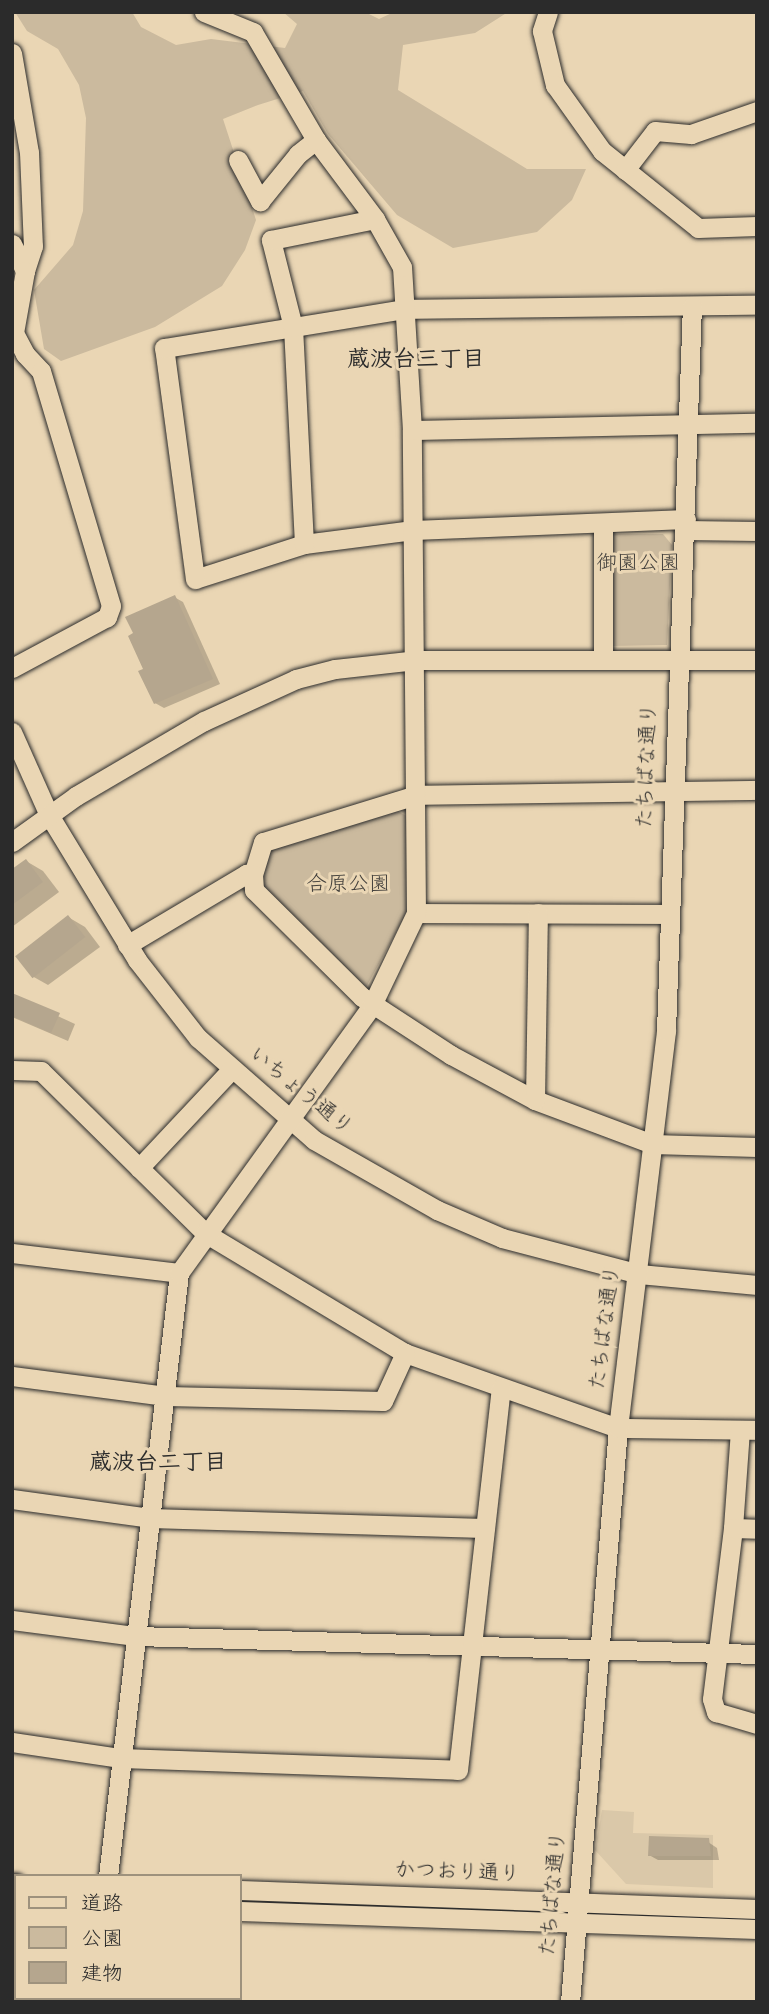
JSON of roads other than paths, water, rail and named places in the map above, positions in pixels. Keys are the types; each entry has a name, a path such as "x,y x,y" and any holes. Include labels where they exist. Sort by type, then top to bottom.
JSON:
{"street":[{"path":"108,1874 179,1273 205,1233 372,1005 416,913 412,430 402,267 376,219 316,140 253,32 204,12"},
{"path":"548,12 542,31 555,86 602,151 698,228 757,226"},
{"path":"12,52 29,152 33,247 25,271 14,333 24,354 41,371 111,606 107,617 12,668"},
{"path":"625,170 655,131 691,134 757,111"},
{"path":"238,160 260,201 298,154 316,140"},
{"path":"304,544 293,327 271,240 376,219"},
{"path":"12,244 25,271"},
{"path":"757,305 405,309 164,348 195,579 304,544 413,530 603,523 686,525 757,531"},
{"name":"たちばな通り","path":"570,2002 618,1428 639,1274 666,1031 676,660 686,525 692,306"},
{"path":"412,430 757,423"},
{"path":"603,523 604,659"},
{"path":"12,842 49,815 192,727 252,696 335,669 416,660 757,660"},
{"name":"いちょう通り","path":"12,732 49,815 127,945 198,1038 290,1120 370,1175 437,1210 502,1238 639,1274 757,1285"},
{"path":"757,790 416,795 263,842 253,875 254,890 372,1005 451,1055 535,1100 652,1144 757,1147"},
{"path":"127,945 246,874 253,875"},
{"path":"416,913 668,914"},
{"path":"535,1100 538,913"},
{"path":"139,1168 232,1069"},
{"path":"12,1070 41,1071 205,1233 405,1353 618,1428 748,1430 712,1699 716,1712 757,1724"},
{"path":"12,1253 179,1273"},
{"path":"12,1376 166,1396 383,1401 405,1353"},
{"path":"12,1742 121,1758 458,1770 501,1388"},
{"path":"12,1499 150,1518 484,1528"},
{"path":"733,1528 757,1529"},
{"path":"12,1620 136,1636 757,1654"},
{"name":"かつおり通り","path":"242,1890 577,1912 757,1928"},
{"name":"かつおり通り","path":"242,1911 577,1912 757,1909"}],"district":[{"name":"蔵波台三丁目","path":"416,362"},
{"name":"蔵波台二丁目","path":"158,1465"}],"park label":[{"name":"御園公園","path":"638,566"},
{"name":"合原公園","path":"348,887"}]}
